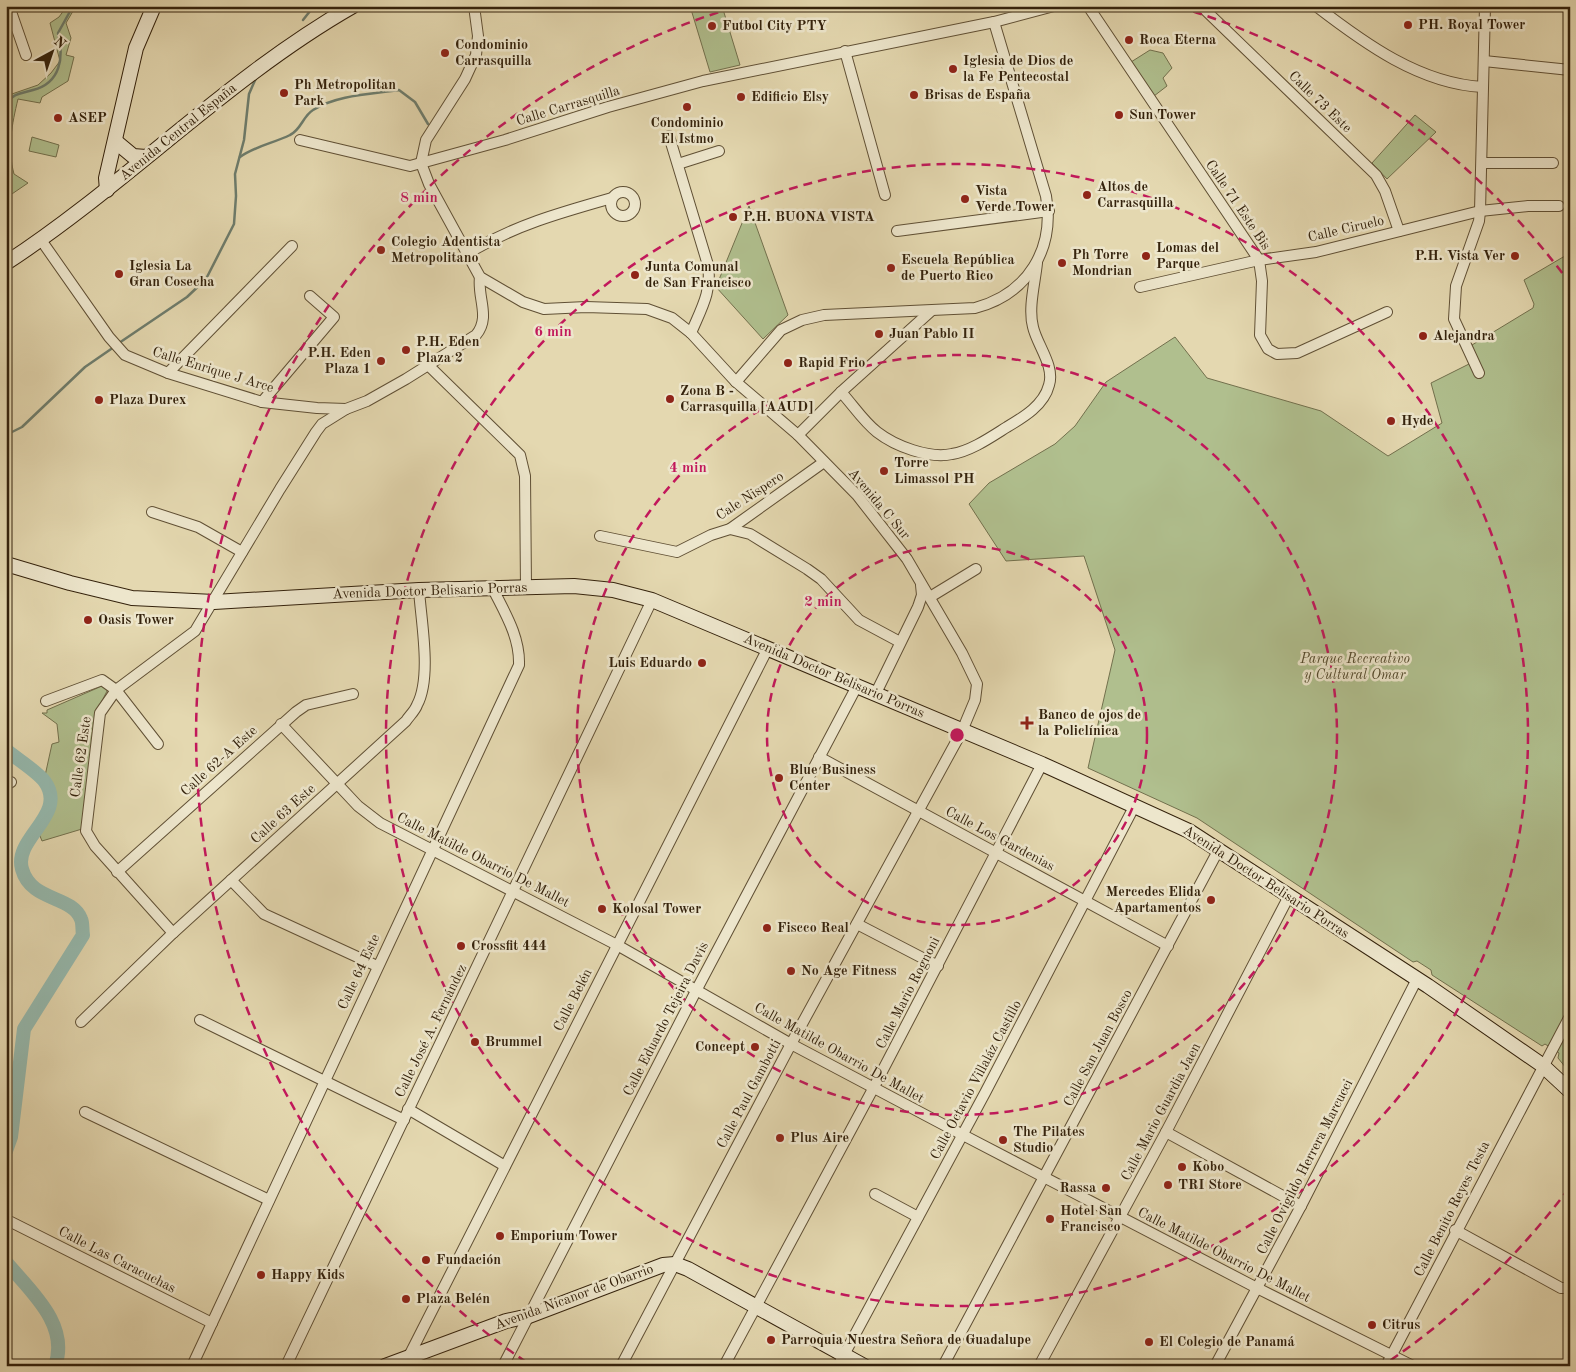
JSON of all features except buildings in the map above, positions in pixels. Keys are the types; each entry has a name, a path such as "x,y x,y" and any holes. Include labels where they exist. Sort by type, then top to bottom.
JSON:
{"street":[{"path":"9,6 26,55"},
{"path":"107,190 106,178 136,48 154,6"},
{"name":"Avenida Central España","path":"6,263 41,240 107,190 258,68 354,6"},
{"path":"474,6 478,36 476,54 465,79 426,140 421,163 429,184 480,277"},
{"name":"Calle Carrasquilla","path":"300,140 410,166 703,81 994,22 1054,6"},
{"name":"Calle 71 Este Bis","path":"1088,6 1259,260 1262,281 1260,335 1268,349 1277,354 1297,353 1387,312"},
{"name":"Calle 73 Este","path":"1201,6 1376,175 1383,186 1398,231"},
{"path":"1316,6 1401,63 1449,83 1482,87"},
{"path":"1479,373 1454,320 1456,286 1479,221 1480,211 1483,163 1482,87 1485,6"},
{"path":"841,392 878,433 912,449 927,453 953,454 982,442 1029,414 1042,399 1049,386 1051,376 1032,327 1031,311 1037,262 1046,240 1049,211 994,22"},
{"path":"845,51 885,195"},
{"path":"1484,61 1570,70"},
{"path":"669,136 708,265 710,279 709,289 691,333"},
{"path":"115,141 133,156 146,157"},
{"path":"678,164 719,151"},
{"path":"1483,163 1553,163"},
{"path":"468,253 500,235 533,220 612,198"},
{"name":"Calle Ciruelo","path":"1140,287 1259,260 1316,252 1480,211 1528,206 1559,206"},
{"path":"897,231 1049,211"},
{"name":"Calle Enrique J Arce","path":"41,240 108,337 125,355 168,373 262,402 317,408 346,409 367,401 429,366 476,334 482,328 484,318 479,286 480,277"},
{"path":"168,373 292,246"},
{"path":"736,382 781,330 802,320 824,315 975,308 993,303 1018,284 1037,262"},
{"name":"Avenida C Sur","path":"480,277 499,290 523,302 544,309 586,307 647,309 672,318 691,333 736,382 798,435 857,495 907,559 948,629 977,684 975,700 962,731"},
{"path":"482,302 489,294 499,290"},
{"path":"262,402 334,317 310,296"},
{"path":"798,435 841,392 932,311"},
{"path":"429,366 520,455 525,476 526,587"},
{"path":"317,408 322,424 346,409"},
{"name":"Calle 62 Este","path":"173,933 117,872 95,846 86,831 100,714 116,690 195,631 280,489 322,424"},
{"name":"Cale Nispero","path":"600,536 677,552 711,535 730,529 824,462"},
{"path":"152,512 198,527 242,552"},
{"path":"730,529 750,534 807,569 822,579 858,620 900,642"},
{"name":"Avenida Doctor Belisario Porras","path":"6,564 70,583 132,598 214,602 419,590 574,586 613,590 652,600 1042,764 1189,831 1417,979 1542,1065 1570,1091"},
{"path":"930,598 976,569"},
{"path":"876,695 918,607 922,595 921,584"},
{"name":"Calle 64 Este","path":"192,1366 323,1080 433,850 518,665 520,650 516,637 493,588"},
{"name":"Calle 63 Este","path":"81,1022 173,933 406,721 417,705 424,668 419,590"},
{"name":"Calle José A. Fernández","path":"286,1366 652,600"},
{"path":"918,607 927,604 948,629"},
{"name":"Calle Belén","path":"407,1361 768,648"},
{"path":"46,701 102,680 116,690 158,744"},
{"name":"Calle Eduardo Tejeira Davis","path":"503,1366 697,989 856,686"},
{"name":"Calle 62-A Este","path":"117,872 281,724 306,705 353,694"},
{"name":"Calle Matilde Obarrio De Mallet","path":"281,724 368,815 617,945 791,1044 963,1135 1257,1288 1413,1366"},
{"name":"Calle Paul Gambotti","path":"621,1366 791,1044 962,731"},
{"name":"Calle Los Gardenias","path":"819,757 1168,946"},
{"name":"Calle Mario Rognoni","path":"724,1366 874,1088 1042,764"},
{"name":"Calle Octavio Villaláz Castillo","path":"841,1360 963,1135 1135,805"},
{"name":"Calle San Juan Bosco","path":"943,1366 1219,849"},
{"path":"231,880 264,914 377,966"},
{"name":"Calle Mario Guardia Jaen","path":"1039,1366 1121,1217 1289,896"},
{"path":"857,924 938,966"},
{"name":"Calle Ovigildo Herrera Marcucci","path":"1215,1366 1301,1206 1417,979"},
{"path":"1542,1065 1570,1016"},
{"path":"200,1020 404,1120"},
{"name":"Calle Benito Reyes Testa","path":"1386,1366 1542,1065"},
{"path":"408,1109 505,1166"},
{"path":"85,1112 269,1200"},
{"path":"1166,1132 1301,1206"},
{"path":"875,1194 918,1217"},
{"name":"Calle Las Caracuchas","path":"9,1222 212,1323"},
{"path":"1456,1230 1561,1288 1570,1288"},
{"name":"Avenida Nicanor de Obarrio","path":"385,1366 407,1361 663,1264 675,1264"},
{"path":"675,1264 757,1306 841,1360 864,1366"}],"green space":[{"path":"67,6 76,6 66,23 71,38 66,55 74,57 68,81 42,97 40,103 18,99 11,136 12,164 14,174 28,183 6,198 6,96 38,85 60,61 50,23 59,17"},
{"name":"Futbol City PTY","path":"690,6 722,6 740,65 710,72"},
{"path":"1150,50 1163,53 1172,68 1163,78 1167,86 1154,96 1131,62"},
{"path":"1415,115 1436,132 1387,179 1372,163"},
{"path":"32,137 59,145 56,157 29,151"},
{"path":"749,206 788,315 763,339 716,287"},
{"name":"Parque Recreativo y Cultural Omar","path":"1570,253 1570,1073 1558,1058 1559,1053 1545,1044 1542,1046 1432,975 1431,970 1417,961 1413,962 1197,818 1088,768 1115,650 1084,556 1006,561 969,504 989,483 1055,444 1075,426 1106,382 1175,337 1207,378 1321,411 1388,456 1442,423 1431,383 1477,360 1472,345 1533,308 1534,304 1524,280"},
{"path":"102,686 108,689 100,705 82,829 42,841 36,826 45,813 47,798 43,785 52,744 59,742 57,724 42,713 47,713 47,710"}],"waterway":[{"path":"6,103 16,95 42,87 50,82 55,75 61,51 58,33 73,6"},
{"path":"303,20 314,6"},
{"path":"119,343 187,297 206,279 234,224 235,174 244,140 249,94 256,78"},
{"path":"240,157 252,150 294,133 307,116 322,105 354,96 399,90 415,102 428,124"},
{"path":"6,171 9,176 6,187"},
{"path":"6,435 22,427 85,367 114,347"},
{"path":"6,750 42,778 50,794 50,805 45,816 25,847 21,858 22,869 27,880 34,887 76,911 82,921 83,935 24,1029 11,1137 6,1151"},
{"path":"6,1262 36,1297 52,1322 57,1336 58,1351 55,1366"}],"place":[{"name":"PH. Royal Tower","path":"1408,25"},
{"name":"Futbol City PTY","path":"712,26"},
{"name":"Roca Eterna","path":"1129,40"},
{"name":"Condominio Carrasquilla","path":"445,53"},
{"name":"Iglesia de Dios de la Fe Pentecostal","path":"953,69"},
{"name":"Ph Metropolitan Park","path":"284,93"},
{"name":"Brisas de España","path":"914,95"},
{"name":"Edificio Elsy","path":"741,97"},
{"name":"Condominio El Istmo","path":"687,107"},
{"name":"Sun Tower","path":"1119,115"},
{"name":"ASEP","path":"58,118"},
{"name":"Altos de Carrasquilla","path":"1087,195"},
{"name":"Vista Verde Tower","path":"965,199"},
{"name":"P.H. BUONA VISTA","path":"733,217"},
{"name":"Colegio Adentista Metropolitano","path":"381,250"},
{"name":"Lomas del Parque","path":"1146,256"},
{"name":"P.H. Vista Ver","path":"1515,256"},
{"name":"Ph Torre Mondrian","path":"1062,263"},
{"name":"Escuela República de Puerto Rico","path":"891,268"},
{"name":"Iglesia La Gran Cosecha","path":"119,274"},
{"name":"Junta Comunal de San Francisco","path":"635,275"},
{"name":"Juan Pablo II","path":"879,334"},
{"name":"Alejandra","path":"1423,336"},
{"name":"P.H. Eden Plaza 2","path":"406,350"},
{"name":"P.H. Eden Plaza 1","path":"381,361"},
{"name":"Rapid Frio","path":"788,363"},
{"name":"Zona B - Carrasquilla [AAUD]","path":"670,399"},
{"name":"Plaza Durex","path":"99,400"},
{"name":"Hyde","path":"1391,421"},
{"name":"Torre Limassol PH","path":"884,471"},
{"name":"Oasis Tower","path":"88,620"},
{"name":"Luis Eduardo","path":"702,663"},
{"name":"Banco de ojos de la Policlínica","path":"1027,723"},
{"name":"Blue Business Center","path":"779,778"},
{"name":"Mercedes Elida Apartamentos","path":"1211,900"},
{"name":"Kolosal Tower","path":"602,909"},
{"name":"Fiscco Real","path":"767,928"},
{"name":"Crossfit 444","path":"461,946"},
{"name":"No Age Fitness","path":"791,971"},
{"name":"Brummel","path":"475,1042"},
{"name":"Concept","path":"755,1047"},
{"name":"Plus Aire","path":"780,1138"},
{"name":"The Pilates Studio","path":"1003,1140"},
{"name":"Kobo","path":"1182,1167"},
{"name":"TRI Store","path":"1168,1185"},
{"name":"Rassa","path":"1106,1188"},
{"name":"Hotel San Francisco","path":"1050,1219"},
{"name":"Emporium Tower","path":"500,1236"},
{"name":"Fundación","path":"426,1260"},
{"name":"Happy Kids","path":"261,1275"},
{"name":"Plaza Belén","path":"406,1299"},
{"name":"Citrus","path":"1372,1325"},
{"name":"Parroquia Nuestra Señora de Guadalupe","path":"771,1340"},
{"name":"El Colegio de Panamá","path":"1149,1342"}]}
